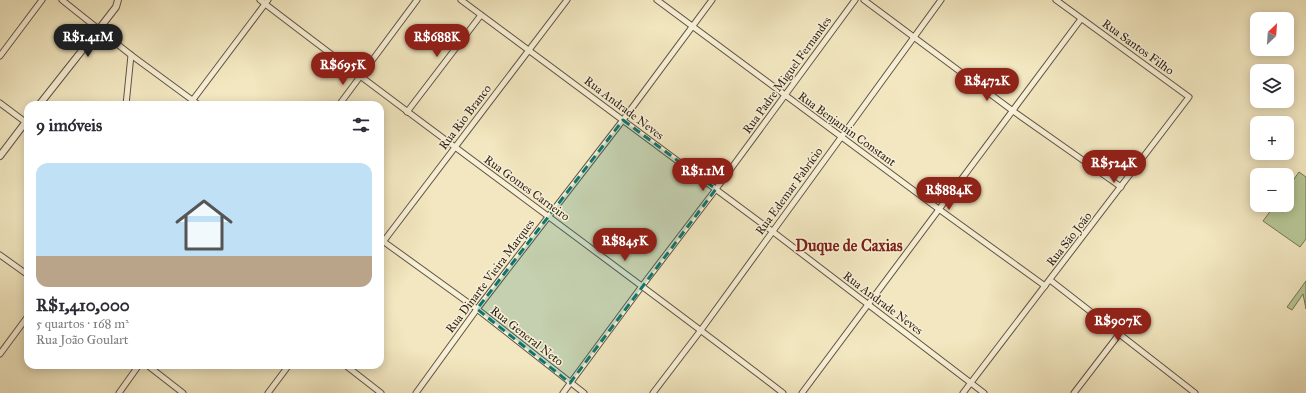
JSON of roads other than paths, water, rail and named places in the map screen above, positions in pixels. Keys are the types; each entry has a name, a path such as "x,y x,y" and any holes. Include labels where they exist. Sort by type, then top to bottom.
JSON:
{"street":[{"path":"0,56 42,0"},
{"path":"62,0 131,55 192,100 267,2"},
{"path":"42,101 116,7 118,0"},
{"name":"Rua Gomes Carneiro","path":"260,0 267,2 454,148 549,216 783,393"},
{"path":"342,101 417,0"},
{"name":"Rua Andrade Neves","path":"461,0 772,231 984,393"},
{"name":"Rua Rio Branco","path":"384,238 567,0"},
{"name":"Rua Benjamin Constant","path":"657,0 1045,286"},
{"name":"Rua Dinarte Vieira Marques","path":"416,393 476,309 623,120 712,0"},
{"name":"Rua Padre Miguel Fernandes","path":"563,393 855,0"},
{"path":"864,0 1013,110 1121,187"},
{"name":"Rua Edemar Fabrício","path":"653,393 913,36 941,0"},
{"name":"Rua Santos Filho","path":"1056,0 1189,97"},
{"path":"407,112 481,15"},
{"path":"802,393 1081,19"},
{"path":"126,101 131,55"},
{"name":"Rua São João","path":"964,393 1189,97"},
{"path":"0,103 24,120"},
{"path":"0,156 24,126"},
{"name":"Rua General Neto","path":"384,244 476,309 584,393"},
{"path":"0,254 24,272"},
{"path":"1050,280 1120,333 1195,393"},
{"path":"0,354 24,321"},
{"path":"1074,393 1120,333"},
{"path":"119,393 136,369"},
{"path":"151,369 183,393"},
{"path":"268,393 286,369"},
{"path":"350,369 381,393"}],"district":[{"name":"Duque de Caxias","path":"849,245"}]}
